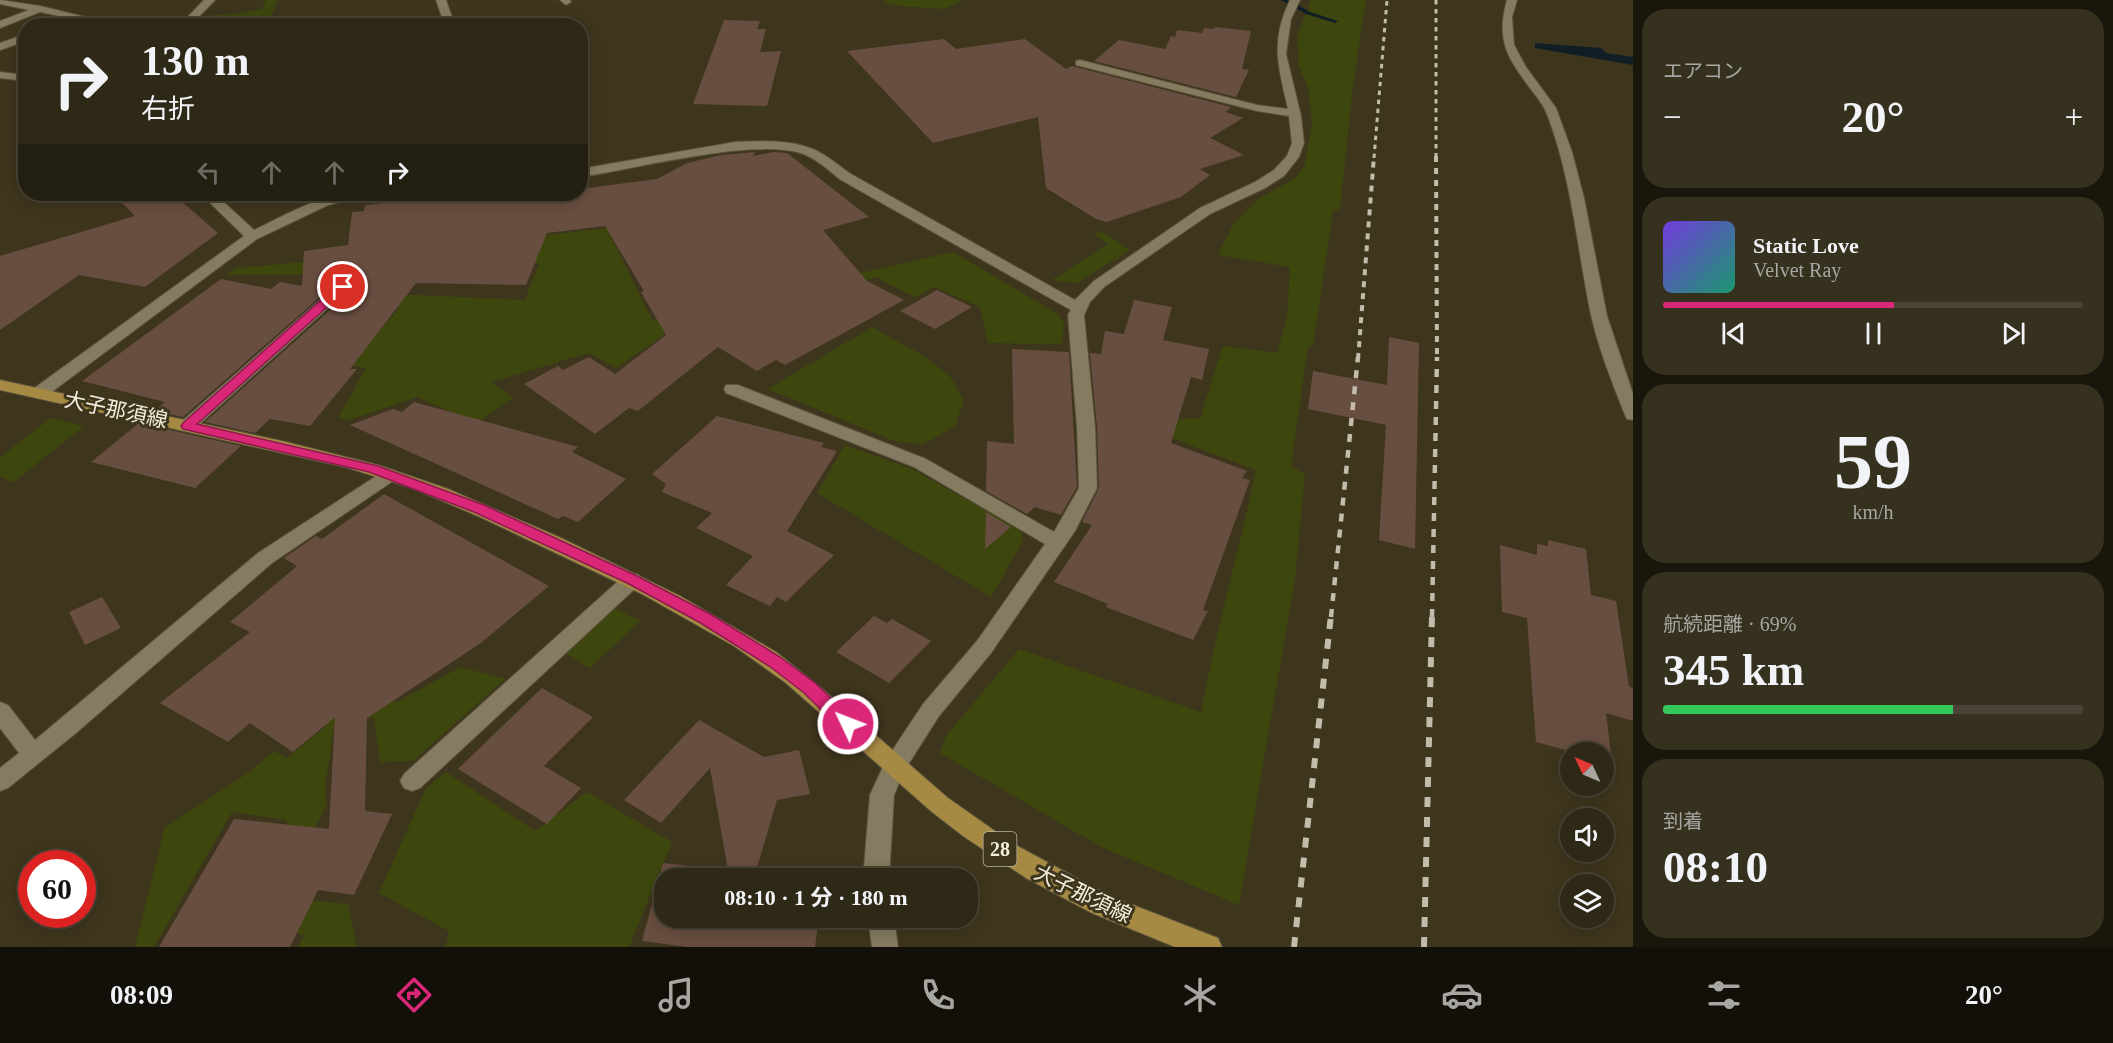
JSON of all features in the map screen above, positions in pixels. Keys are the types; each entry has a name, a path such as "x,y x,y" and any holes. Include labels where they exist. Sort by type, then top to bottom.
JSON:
{"main road":[{"name":"大子那須線","path":"0,385 286,447 390,475 479,508 632,580 704,618 775,662 809,687 894,767 942,807 995,845 1053,882 1118,913 1209,947"}],"street":[{"path":"192,18 210,0"},
{"path":"441,0 447,18"},
{"path":"877,868 882,795 894,767 932,711 984,646 1068,526 1088,488 1076,315 1078,308 1099,284 1205,211 1260,185 1279,173 1293,157 1298,142 1281,54 1286,19 1295,0"},
{"path":"1512,0 1506,30 1508,46 1515,62 1549,106 1569,159 1599,316 1612,363 1633,415"},
{"path":"1,2 82,18"},
{"path":"0,25 40,9"},
{"path":"0,47 18,40"},
{"path":"1080,63 1257,108 1294,113"},
{"path":"0,75 18,77"},
{"path":"588,172 735,146 797,148 812,153 846,177 1078,308"},
{"path":"214,201 252,236"},
{"path":"39,393 252,236 328,201"},
{"path":"187,426 343,287"},
{"path":"732,389 920,463 1056,543"},
{"path":"0,781 265,558 390,475"},
{"path":"412,781 632,580"},
{"path":"0,711 33,755"},
{"path":"882,928 885,947"}],"green space":[{"path":"266,0 277,0 271,18 198,18 199,16 237,14 262,9"},
{"path":"885,0 963,0 944,9 897,6 885,3"},
{"path":"1311,0 1366,0 1353,86 1340,209 1333,211 1313,346 1308,347 1291,467 1305,474 1295,578 1239,905 1101,847 940,753 946,736 1019,649 1201,712 1256,470 1148,429 1167,420 1200,418 1223,346 1277,353 1287,318 1290,267 1218,255 1234,223 1258,199 1294,179 1305,166 1312,122 1308,88 1299,66 1297,37"},
{"path":"607,228 652,320 953,252 1058,314 1064,323 1062,344 988,343 980,307 934,287 915,297 875,277 771,326 693,315 616,368 589,353 491,382 513,398 476,423 417,397 349,420 338,418 366,368 350,365 400,307 373,304 303,336 349,292 525,300 539,264 404,262 324,274 226,275 236,268 349,258"},
{"path":"1102,231 1130,250 1077,283 1052,280 1108,244 1094,234"},
{"path":"872,327 922,355 949,375 964,399 955,426 923,444 897,442 768,389"},
{"path":"51,418 84,426 14,482 0,477 0,457"},
{"path":"845,445 912,469 1021,530 1023,541 991,597 817,493"},
{"path":"615,608 640,621 590,668 565,653"},
{"path":"352,665 395,703 461,667 505,679 413,761 380,762 374,717 335,723 325,786 327,804 312,833 287,835 287,820 232,812 154,947 135,947 165,827 248,773 274,751 287,758 325,727 309,712"},
{"path":"446,772 535,831 587,792 672,842 661,868 654,868 654,886 629,947 446,947 449,931 379,893 426,788"},
{"path":"293,899 348,904 357,947 298,947 304,936 279,924"}],"shaded area":[{"path":"1535,43 1601,48 1606,53 1633,57 1633,65 1535,48"}],"building":[{"path":"724,20 760,21 757,29 766,29 760,52 781,51 767,106 693,104"},
{"path":"1215,27 1251,31 1242,69 1249,70 1236,97 1094,61 1119,40 1165,49 1171,36 1175,37 1177,30 1202,33 1204,28 1214,29"},
{"path":"944,39 956,49 1025,39 1066,69 1072,66 1231,107 1226,112 1243,118 1210,138 1244,155 1200,169 1210,175 1181,197 1107,222 1096,219 1046,188 1038,117 933,143 847,51"},
{"path":"755,152 753,156 773,152 787,153 869,217 823,230 867,281 904,300 785,365 776,360 757,371 718,347 638,411 629,408 595,434 524,384 558,366 563,370 589,357 615,374 666,335 641,292 644,291 605,226 547,233 526,285 416,283 350,369 357,369 310,426 270,419 255,433 205,422 350,292 352,286 344,281 337,282 183,417 154,411 165,402 82,381 221,279 271,289 280,282 302,286 304,251 348,245 352,212 364,211 365,205 405,201 588,201 588,188 657,179 687,163 721,155"},
{"path":"120,201 181,201 218,233 145,287 79,275 0,330 0,256 135,216"},
{"path":"937,290 972,307 935,329 900,311"},
{"path":"1134,300 1172,307 1163,340 1209,349 1202,380 1191,377 1171,443 1247,471 1242,478 1250,480 1203,610 1208,611 1193,640 1106,607 1108,604 1054,582 1092,525 1082,522 1099,488 1097,427 1090,353 1101,354 1105,331 1124,334"},
{"path":"1389,337 1419,343 1415,549 1379,540 1386,425 1308,409 1313,371 1387,385"},
{"path":"1012,349 1069,352 1077,487 1061,515 1035,507 1027,514 986,491 987,441 1014,444"},
{"path":"414,402 578,447 572,452 626,479 578,522 563,516 558,519 350,425 393,409 402,412"},
{"path":"717,416 824,443 821,447 837,451 787,531 834,555 786,602 777,597 770,606 726,585 753,556 696,528 712,513 662,492 666,484 652,474"},
{"path":"139,423 241,446 195,488 91,462"},
{"path":"384,494 549,586 481,643 367,718 365,811 392,814 354,895 318,890 290,947 159,947 234,819 329,829 335,717 293,752 250,723 228,742 160,703 250,632 230,622 297,566 284,558 316,536 322,539"},
{"path":"986,512 1011,527 985,549"},
{"path":"1548,540 1586,549 1591,595 1616,601 1629,687 1633,688 1633,721 1606,713 1610,742 1560,742 1560,748 1536,742 1527,618 1502,612 1500,545 1537,555 1537,544 1548,546"},
{"path":"102,597 121,628 85,645 69,612"},
{"path":"874,616 887,623 892,619 931,641 889,683 836,652"},
{"path":"542,688 593,717 544,766 581,788 547,824 458,769"},
{"path":"699,720 764,757 799,750 810,794 777,800 757,868 728,868 710,768 661,823 624,800"},
{"path":"663,863 709,868 662,868"},
{"path":"654,896 654,928 818,928 815,947 688,947 642,941"}],"waterway":[{"path":"1284,0 1308,13 1335,21"}],"railway":[{"path":"1374,158 1387,0"},
{"path":"1436,0 1436,156"},
{"path":"1358,359 1374,156"},
{"path":"1436,156 1437,357"},
{"path":"1331,617 1358,357"},
{"path":"1432,617 1437,357"},
{"path":"1294,947 1331,615"},
{"path":"1424,947 1432,615"}],"route":[{"path":"343,287 187,426 373,469 479,508 632,580 741,639 809,687 848,724"}]}
